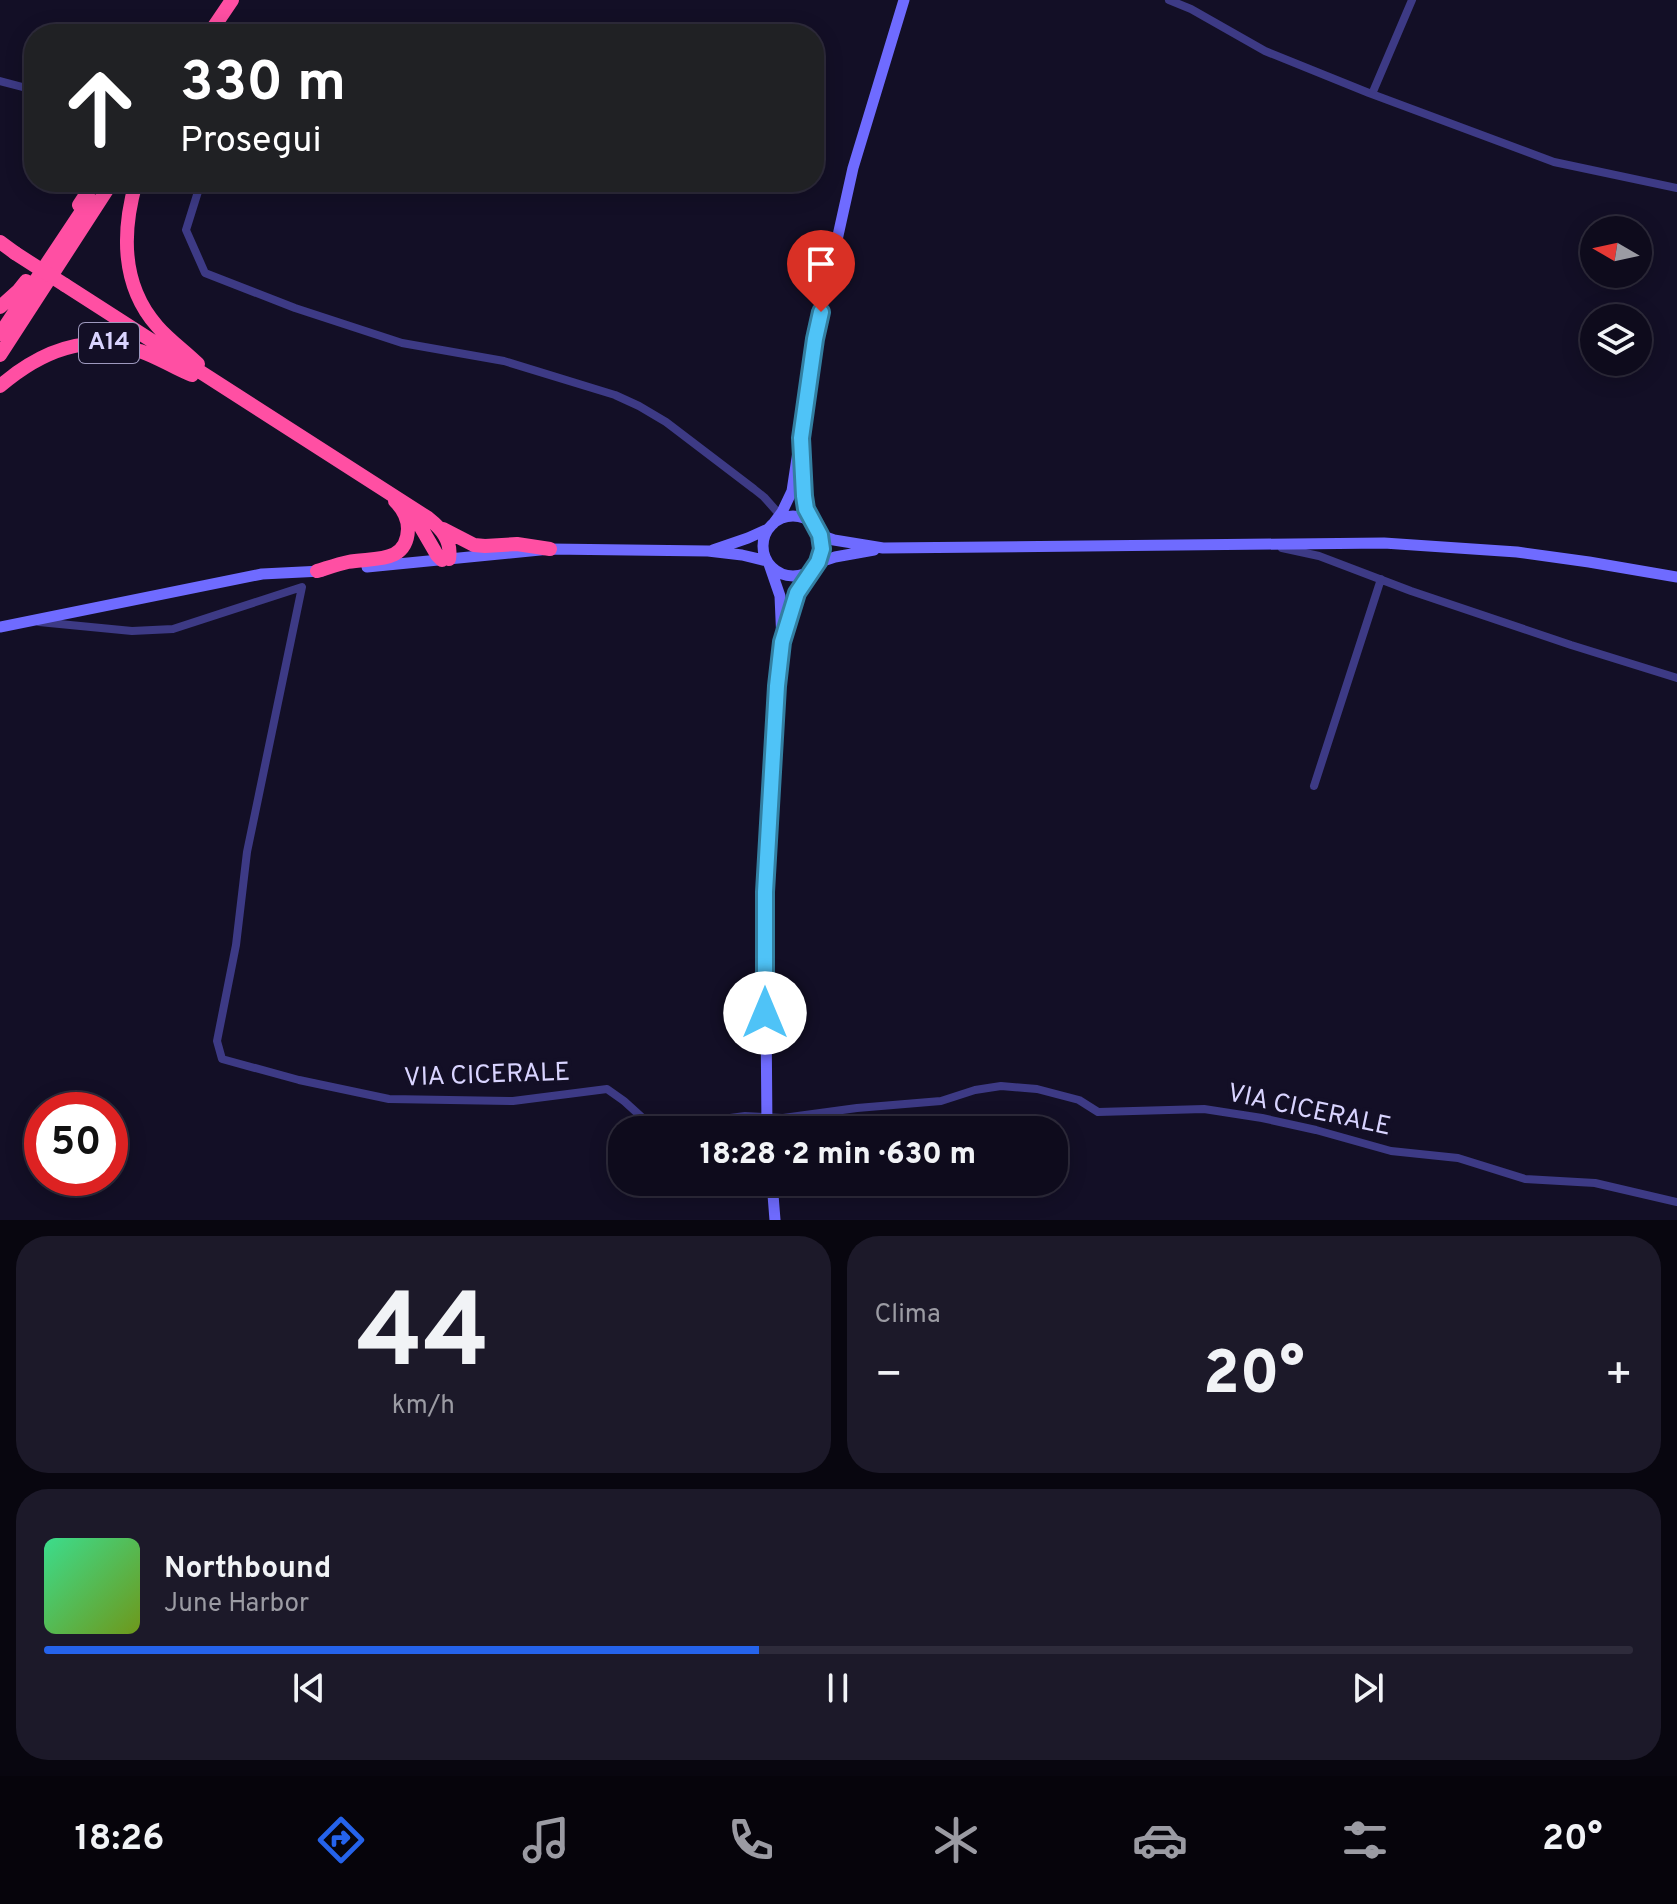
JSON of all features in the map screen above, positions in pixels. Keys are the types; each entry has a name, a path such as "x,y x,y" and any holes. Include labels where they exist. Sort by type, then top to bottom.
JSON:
{"highway":[{"path":"205,24 221,0"},
{"path":"216,24 232,0"},
{"path":"0,307 18,291 44,257 87,192"},
{"path":"0,334 94,192"},
{"path":"0,355 106,192"},
{"name":"A14","path":"134,192 128,216 127,243 129,270 137,294 156,325 222,387"},
{"name":"A14","path":"0,242 386,492"},
{"name":"A14","path":"0,386 23,368 59,349 110,343 144,352 222,387"},
{"path":"386,492 419,524 437,555 446,560 449,543 435,524"},
{"path":"386,492 474,545 517,544 550,549"},
{"path":"317,571 349,562 387,558 398,552 408,530 399,505"}],"main road":[{"path":"767,1116 765,892 782,642 780,596 763,546 792,491 815,339 853,168 904,0"},
{"path":"782,642 797,593 822,549 818,530 806,509 801,438"},
{"path":"708,551 748,538 781,519 799,517 808,520 834,540 883,548 1384,543 1555,557 1677,577"},
{"path":"0,627 262,574 550,549 708,551 742,555 768,563 780,573 794,576 802,575 815,565 835,557 883,548"},
{"path":"773,1196 775,1220"}],"street":[{"path":"1169,0 1265,51 1554,162 1677,188"},
{"path":"1372,94 1412,0"},
{"path":"0,81 24,87"},
{"path":"198,192 186,230 205,273 295,308 402,343 504,361 627,400 666,422 764,497 774,523"},
{"path":"1265,544 1319,556 1571,645 1677,678"},
{"path":"1314,786 1381,579"},
{"name":"VIA CICERALE","path":"32,621 132,631 173,629 302,587 247,852 236,945 217,1041 222,1059 299,1080 389,1099 513,1101 607,1089 640,1116"},
{"name":"VIA CICERALE","path":"798,1116 941,1101 975,1090 1001,1086 1037,1089 1079,1100 1098,1112 1218,1111 1289,1124 1391,1151 1458,1158 1525,1179 1595,1183 1677,1202"}],"route":[{"path":"765,1013 765,892 782,642 797,593 818,562 822,549 820,535 806,509 801,438 821,312"}]}
